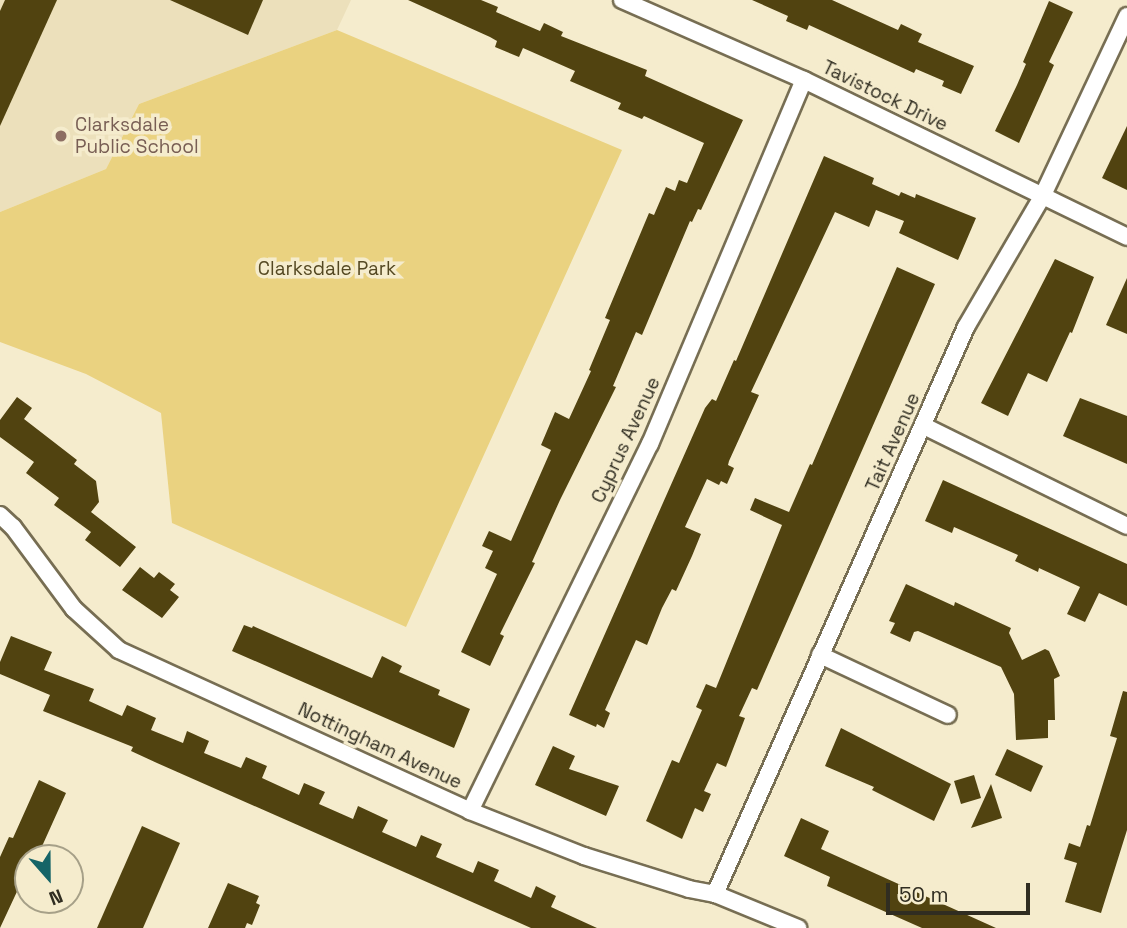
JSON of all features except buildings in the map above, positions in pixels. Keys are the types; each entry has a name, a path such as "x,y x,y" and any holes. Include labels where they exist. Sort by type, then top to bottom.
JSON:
{"street":[{"name":"Tavistock Drive","path":"622,0 804,80 1127,237"},
{"name":"Tait Avenue","path":"715,894 966,327 1042,197 1127,16"},
{"name":"Cyprus Avenue","path":"470,811 650,444 804,80"},
{"path":"924,426 1127,526"},
{"name":"Nottingham Avenue","path":"0,515 13,527 74,609 120,650 470,811 584,856 715,894 798,928"},
{"path":"820,655 948,715"}],"shaded area":[{"name":"Clarksdale Public School","path":"0,0 351,0 337,30 139,104 106,169 0,212"}],"green space":[{"name":"Clarksdale Park","path":"337,30 622,150 406,627 172,523 161,413 86,374 0,342 0,212 106,169 139,104"}],"place":[{"name":"Clarksdale Public School","path":"61,136"}]}
